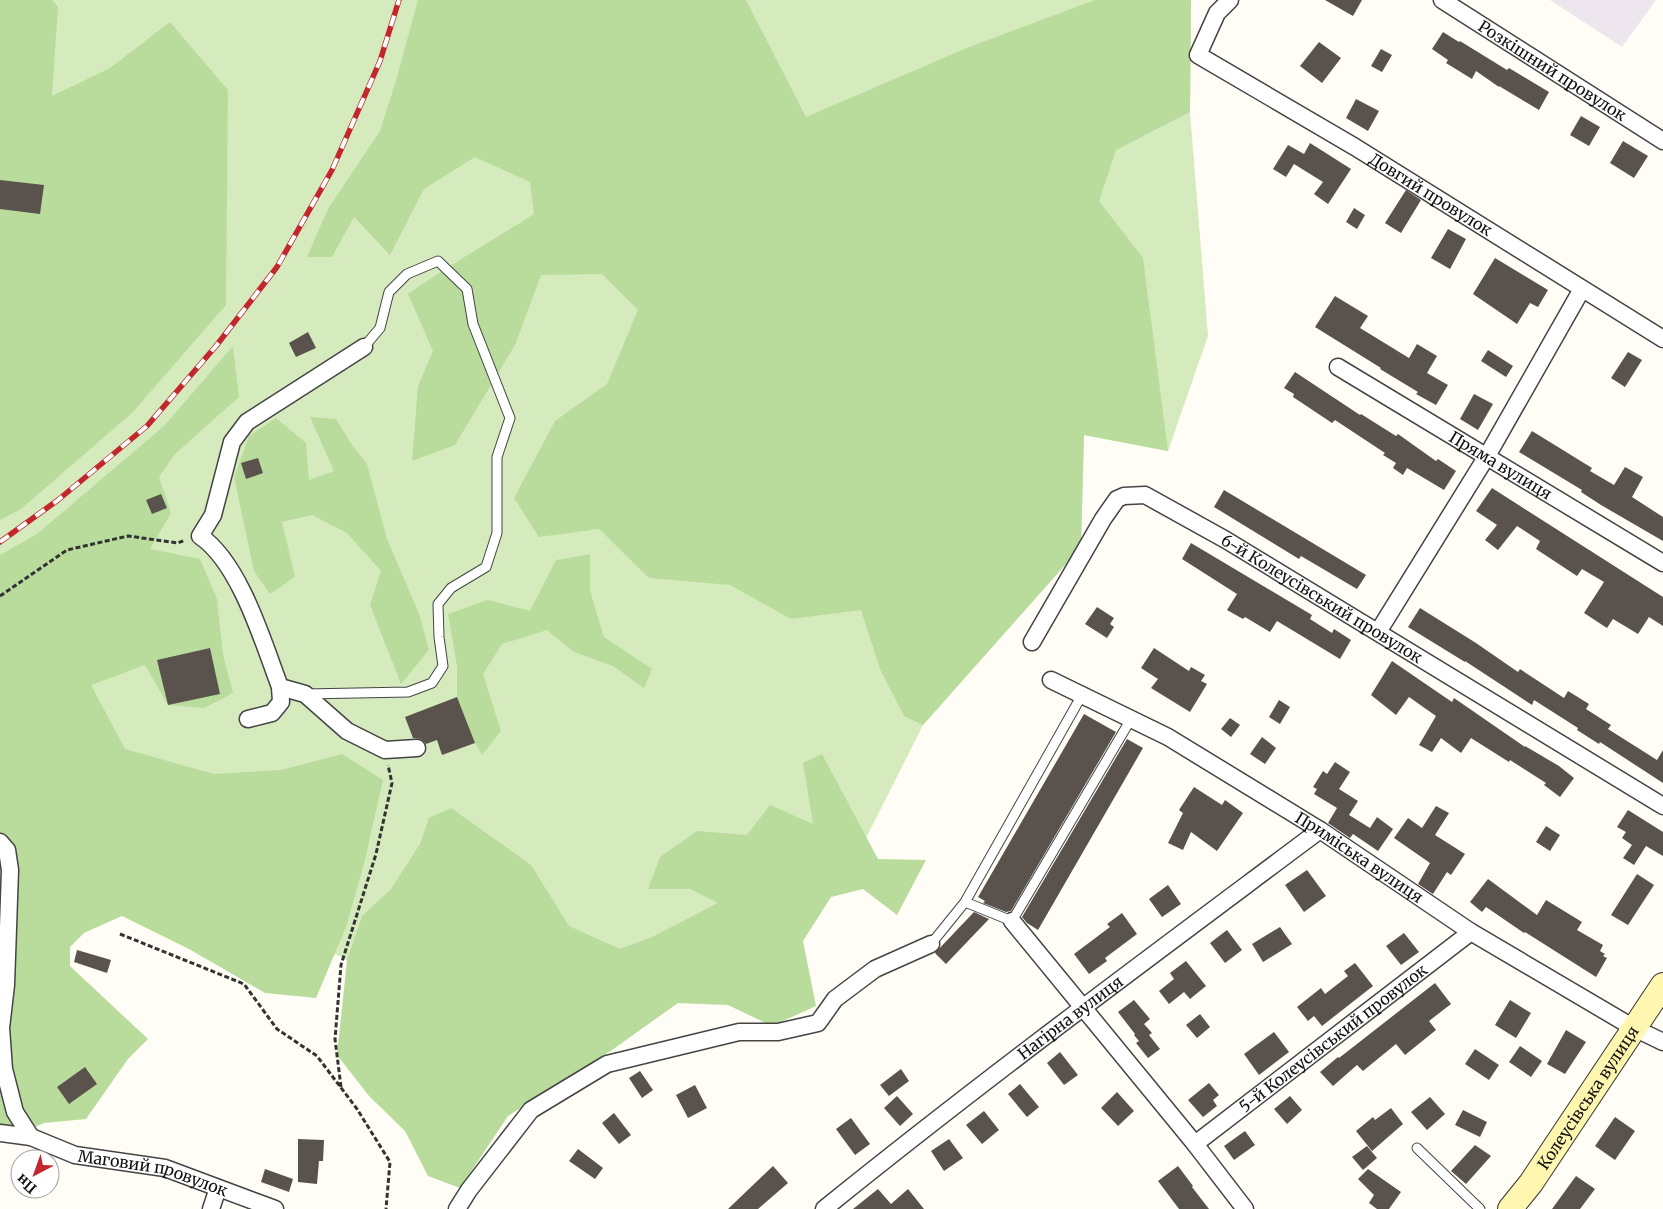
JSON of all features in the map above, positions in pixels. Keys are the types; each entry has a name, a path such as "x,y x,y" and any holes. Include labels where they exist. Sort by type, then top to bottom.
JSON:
{"street":[{"name":"Довгий провулок","path":"1230,0 1217,13 1198,55 1355,147 1663,339"},
{"name":"Розкішний провулок","path":"1442,0 1663,141"},
{"path":"1378,632 1487,456 1582,289"},
{"path":"248,718 272,714 281,702 280,687 238,581 211,543 200,536 213,515 232,442 247,422 364,347"},
{"name":"Пряма вулиця","path":"1338,367 1663,563"},
{"name":"6-й Колеусівський провулок","path":"1032,642 1103,519 1117,499 1124,496 1145,495 1226,540 1663,806"},
{"name":"Приміська вулиця","path":"1051,680 1168,737 1320,830 1471,932 1634,1028 1663,1042"},
{"path":"280,687 305,694 347,731 385,750 417,748"},
{"name":"Нагірна вулиця","path":"824,1209 898,1149 1082,1008 1320,830"},
{"path":"0,842 7,850 10,870 6,985 1,1028 4,1069 15,1112 31,1137"},
{"path":"1012,922 1195,1144 1245,1209"},
{"name":"5-й Колеусівський провулок","path":"1195,1144 1471,932"},
{"path":"457,1209 469,1190 531,1110 607,1064 739,1032 778,1032 818,1023 836,999 875,969 931,944"},
{"name":"Колеусівська вулиця","path":"1510,1209 1530,1183 1663,985"},
{"name":"Маговий провулок","path":"0,1133 31,1137 75,1156 165,1168 275,1209"},
{"path":"211,1209 218,1188"}],"lane":[{"path":"305,694 408,692 432,683 442,666 438,604 451,588 486,567 497,533 497,457 510,418 473,324 467,288 438,261 407,274 389,292 380,328 364,347"},
{"path":"931,944 966,902 1082,695"},
{"path":"966,902 1012,922 1131,719"},
{"path":"1417,1148 1480,1209"}],"path":[{"path":"0,596 67,550 128,536 178,543 200,536"},
{"path":"341,1088 335,1040 341,965 376,854 392,783 385,750"},
{"path":"120,934 244,984 277,1028 317,1056 357,1108 390,1162 386,1209"}],"shaded area":[{"path":"1550,0 1656,0 1622,47"}],"green space":[{"path":"0,0 1191,0 1190,112 1208,336 1168,451 1084,435 1081,547 923,725 860,850 537,1058 59,812 0,812"},
{"path":"0,0 52,0 58,7 52,96 110,68 170,22 228,90 226,305 132,413 21,509 0,520"},
{"path":"418,0 746,0 806,117 969,47 1095,0 1191,0 1190,112 1116,150 1099,201 1143,258 1168,451 1084,435 1081,547 923,725 904,716 880,669 861,610 791,619 730,585 649,578 599,529 539,537 514,498 555,421 607,384 638,310 602,274 541,275 515,345 455,445 412,461 418,386 433,351 408,294 534,214 530,182 475,157 424,189 390,255 354,217 332,257 307,257 328,209 380,131"},
{"path":"233,346 239,397 174,455 159,477 171,513 150,549 200,559 217,599 223,655 233,693 204,708 168,705 145,665 91,685 125,749 214,774 281,770 342,754 383,780 364,864 346,927 316,998 265,993 189,949 122,916 84,933 70,947 70,966 148,1039 128,1059 86,1119 44,1123 0,1142 0,555 37,534 164,426"},
{"path":"310,417 336,419 350,442 367,464 387,539 419,614 429,650 401,684 370,605 381,571 347,533 312,515 282,522 295,577 270,594 254,571 234,477 249,436 276,418 306,443 309,480 334,471"},
{"path":"590,554 590,591 604,637 652,669 644,688 613,666 574,652 547,630 502,644 483,674 501,731 482,755 475,743 457,697 457,666 448,614 488,600 530,611 556,560"},
{"path":"822,754 878,859 926,860 897,915 863,889 831,897 803,941 816,1006 772,1026 728,1005 678,1003 612,1050 508,1116 460,1188 428,1176 405,1131 369,1096 337,1055 347,960 362,916 391,889 420,844 429,818 451,808 531,865 569,926 620,949 652,937 718,903 690,889 648,889 660,857 697,831 747,835 770,805 813,824 803,763"}],"building":[{"path":"1325,0 1362,0 1353,16"},
{"path":"1443,32 1507,70 1509,68 1549,92 1539,110 1476,71 1472,79 1446,63 1448,60 1432,49"},
{"path":"1319,42 1341,58 1322,83 1300,66"},
{"path":"1381,49 1392,55 1382,72 1371,66"},
{"path":"1356,99 1379,111 1368,131 1346,118"},
{"path":"1581,116 1600,127 1589,146 1570,135"},
{"path":"1623,141 1648,156 1634,178 1610,163"},
{"path":"1310,143 1351,169 1328,204 1314,194 1323,182 1294,164 1286,177 1273,169 1288,145 1304,154"},
{"path":"0,180 44,185 40,214 0,209"},
{"path":"1406,190 1421,200 1401,233 1385,223"},
{"path":"1354,208 1365,215 1357,229 1346,222"},
{"path":"1448,229 1466,239 1450,269 1431,258"},
{"path":"1495,258 1548,290 1538,307 1530,303 1517,324 1473,294"},
{"path":"1335,296 1368,316 1360,328 1409,358 1417,344 1437,356 1427,373 1448,385 1436,405 1416,394 1418,392 1315,327"},
{"path":"308,332 316,348 296,357 289,343"},
{"path":"1488,350 1513,366 1506,377 1481,361"},
{"path":"1628,352 1642,360 1625,387 1611,378"},
{"path":"1295,372 1360,415 1396,436 1398,434 1436,461 1438,459 1456,471 1444,490 1407,468 1403,475 1393,468 1396,463 1383,455 1385,453 1335,420 1332,423 1293,397 1294,394 1284,388"},
{"path":"1474,394 1493,404 1478,430 1460,419"},
{"path":"1532,431 1592,468 1590,471 1614,485 1625,467 1643,477 1632,497 1663,517 1663,541 1601,505 1581,492 1582,490 1519,452"},
{"path":"258,458 263,473 246,479 241,463"},
{"path":"1492,488 1663,597 1663,626 1649,617 1638,634 1613,619 1607,628 1584,613 1604,582 1582,569 1577,576 1536,549 1540,541 1517,526 1498,550 1485,540 1497,525 1476,511"},
{"path":"1224,490 1366,575 1357,589 1301,556 1299,559 1214,507"},
{"path":"161,494 167,508 152,514 146,500"},
{"path":"1191,543 1312,615 1310,619 1332,633 1334,629 1351,640 1340,659 1277,621 1270,632 1245,617 1243,619 1227,610 1237,594 1182,559"},
{"path":"1097,607 1114,618 1110,624 1114,627 1107,638 1085,624"},
{"path":"1420,608 1518,672 1520,669 1564,698 1568,691 1589,704 1586,709 1611,725 1608,729 1657,760 1663,750 1663,783 1600,742 1599,744 1577,730 1578,728 1534,700 1532,705 1465,661 1408,627"},
{"path":"210,648 220,694 168,705 157,660"},
{"path":"1154,648 1189,671 1191,667 1205,675 1201,681 1207,684 1190,712 1151,688 1158,679 1141,668"},
{"path":"1392,661 1452,702 1454,698 1525,747 1559,766 1574,778 1560,797 1544,785 1546,783 1471,738 1461,753 1441,738 1432,752 1419,745 1436,716 1409,697 1396,715 1371,695"},
{"path":"457,697 475,743 442,755 437,740 426,744 421,739 413,738 405,717"},
{"path":"1279,700 1290,707 1280,724 1269,717"},
{"path":"1084,714 1116,732 1011,911 1006,912 983,903 985,901 978,897"},
{"path":"1230,718 1240,725 1231,737 1221,729"},
{"path":"1262,737 1276,748 1265,764 1250,754"},
{"path":"1127,739 1143,748 1038,930 1027,923 1022,917"},
{"path":"1335,762 1350,772 1339,789 1358,801 1349,815 1370,828 1377,817 1393,829 1378,851 1353,834 1350,838 1328,823 1337,808 1314,794 1317,789 1313,787 1323,771 1327,774"},
{"path":"1194,787 1222,805 1225,800 1243,813 1217,851 1191,832 1183,850 1168,843 1183,813 1179,810"},
{"path":"1436,806 1449,813 1435,835 1465,854 1451,875 1447,872 1433,894 1418,884 1430,863 1394,838 1408,818 1422,828"},
{"path":"1628,810 1663,832 1663,856 1646,846 1634,865 1623,858 1632,845 1622,838 1626,832 1617,827"},
{"path":"1546,826 1560,835 1550,851 1536,842"},
{"path":"1307,870 1326,896 1304,912 1285,885"},
{"path":"1637,874 1654,885 1628,925 1611,915"},
{"path":"1488,879 1537,915 1546,900 1582,922 1577,930 1603,945 1600,951 1607,958 1596,977 1524,933 1486,907 1482,912 1470,902"},
{"path":"1168,885 1181,904 1162,917 1149,899"},
{"path":"974,912 989,919 946,964 935,953"},
{"path":"1122,913 1137,934 1105,958 1107,961 1089,974 1074,954 1110,927 1107,924"},
{"path":"1280,927 1292,944 1263,962 1252,944"},
{"path":"1227,930 1242,950 1225,963 1210,943"},
{"path":"1404,933 1419,952 1401,965 1386,946"},
{"path":"77,950 111,960 107,973 74,962"},
{"path":"1186,961 1206,986 1190,999 1184,992 1169,1004 1159,991 1174,979 1170,973"},
{"path":"1355,963 1373,986 1322,1026 1314,1016 1308,1021 1297,1007 1321,988 1325,994 1348,976 1344,971"},
{"path":"1435,983 1451,1004 1429,1021 1436,1030 1405,1055 1396,1044 1363,1071 1357,1065 1333,1086 1320,1072 1338,1057"},
{"path":"1134,1000 1150,1019 1144,1024 1152,1033 1149,1035 1160,1049 1148,1058 1136,1043 1139,1041 1135,1034 1118,1012"},
{"path":"1510,1000 1531,1013 1516,1038 1495,1025"},
{"path":"1200,1014 1210,1027 1197,1038 1186,1025"},
{"path":"1566,1030 1586,1042 1565,1074 1547,1064"},
{"path":"1274,1032 1289,1052 1259,1075 1244,1054"},
{"path":"1520,1046 1542,1061 1531,1077 1509,1062"},
{"path":"1475,1049 1499,1065 1489,1080 1465,1064"},
{"path":"1060,1052 1078,1075 1064,1085 1047,1063"},
{"path":"85,1067 97,1084 69,1104 57,1087"},
{"path":"901,1069 909,1081 889,1096 880,1085"},
{"path":"640,1071 653,1090 642,1098 629,1078"},
{"path":"1209,1083 1219,1095 1213,1100 1217,1106 1203,1117 1188,1100"},
{"path":"1020,1084 1039,1107 1027,1117 1008,1094"},
{"path":"695,1085 707,1108 688,1118 676,1095"},
{"path":"1117,1092 1134,1111 1118,1126 1101,1108"},
{"path":"897,1096 913,1114 900,1126 884,1108"},
{"path":"1290,1096 1302,1110 1287,1124 1274,1109"},
{"path":"1430,1097 1445,1114 1427,1130 1411,1112"},
{"path":"1391,1108 1403,1124 1372,1151 1356,1131 1373,1117 1375,1120"},
{"path":"1463,1110 1487,1122 1480,1137 1455,1125"},
{"path":"984,1111 999,1130 982,1144 966,1125"},
{"path":"614,1113 631,1135 619,1144 602,1123"},
{"path":"1615,1117 1635,1131 1615,1160 1595,1146"},
{"path":"851,1118 870,1144 855,1155 836,1129"},
{"path":"1245,1131 1255,1145 1234,1160 1224,1146"},
{"path":"298,1139 324,1140 323,1161 319,1161 317,1184 298,1182"},
{"path":"949,1139 963,1158 944,1171 931,1151"},
{"path":"1475,1145 1491,1156 1466,1184 1451,1171"},
{"path":"1367,1146 1377,1158 1363,1170 1352,1157"},
{"path":"578,1149 603,1168 595,1179 569,1161"},
{"path":"773,1166 788,1183 758,1209 728,1209"},
{"path":"1178,1166 1209,1209 1179,1209 1158,1181"},
{"path":"265,1169 293,1179 289,1192 261,1182"},
{"path":"1368,1169 1401,1192 1389,1209 1377,1209 1369,1203 1374,1195 1358,1179"},
{"path":"1576,1176 1595,1189 1580,1209 1552,1209"},
{"path":"878,1189 891,1204 908,1189 924,1209 853,1209"}],"railway":[{"path":"0,542 58,500 147,426 216,346 277,267 332,170 380,61 399,0"}]}
